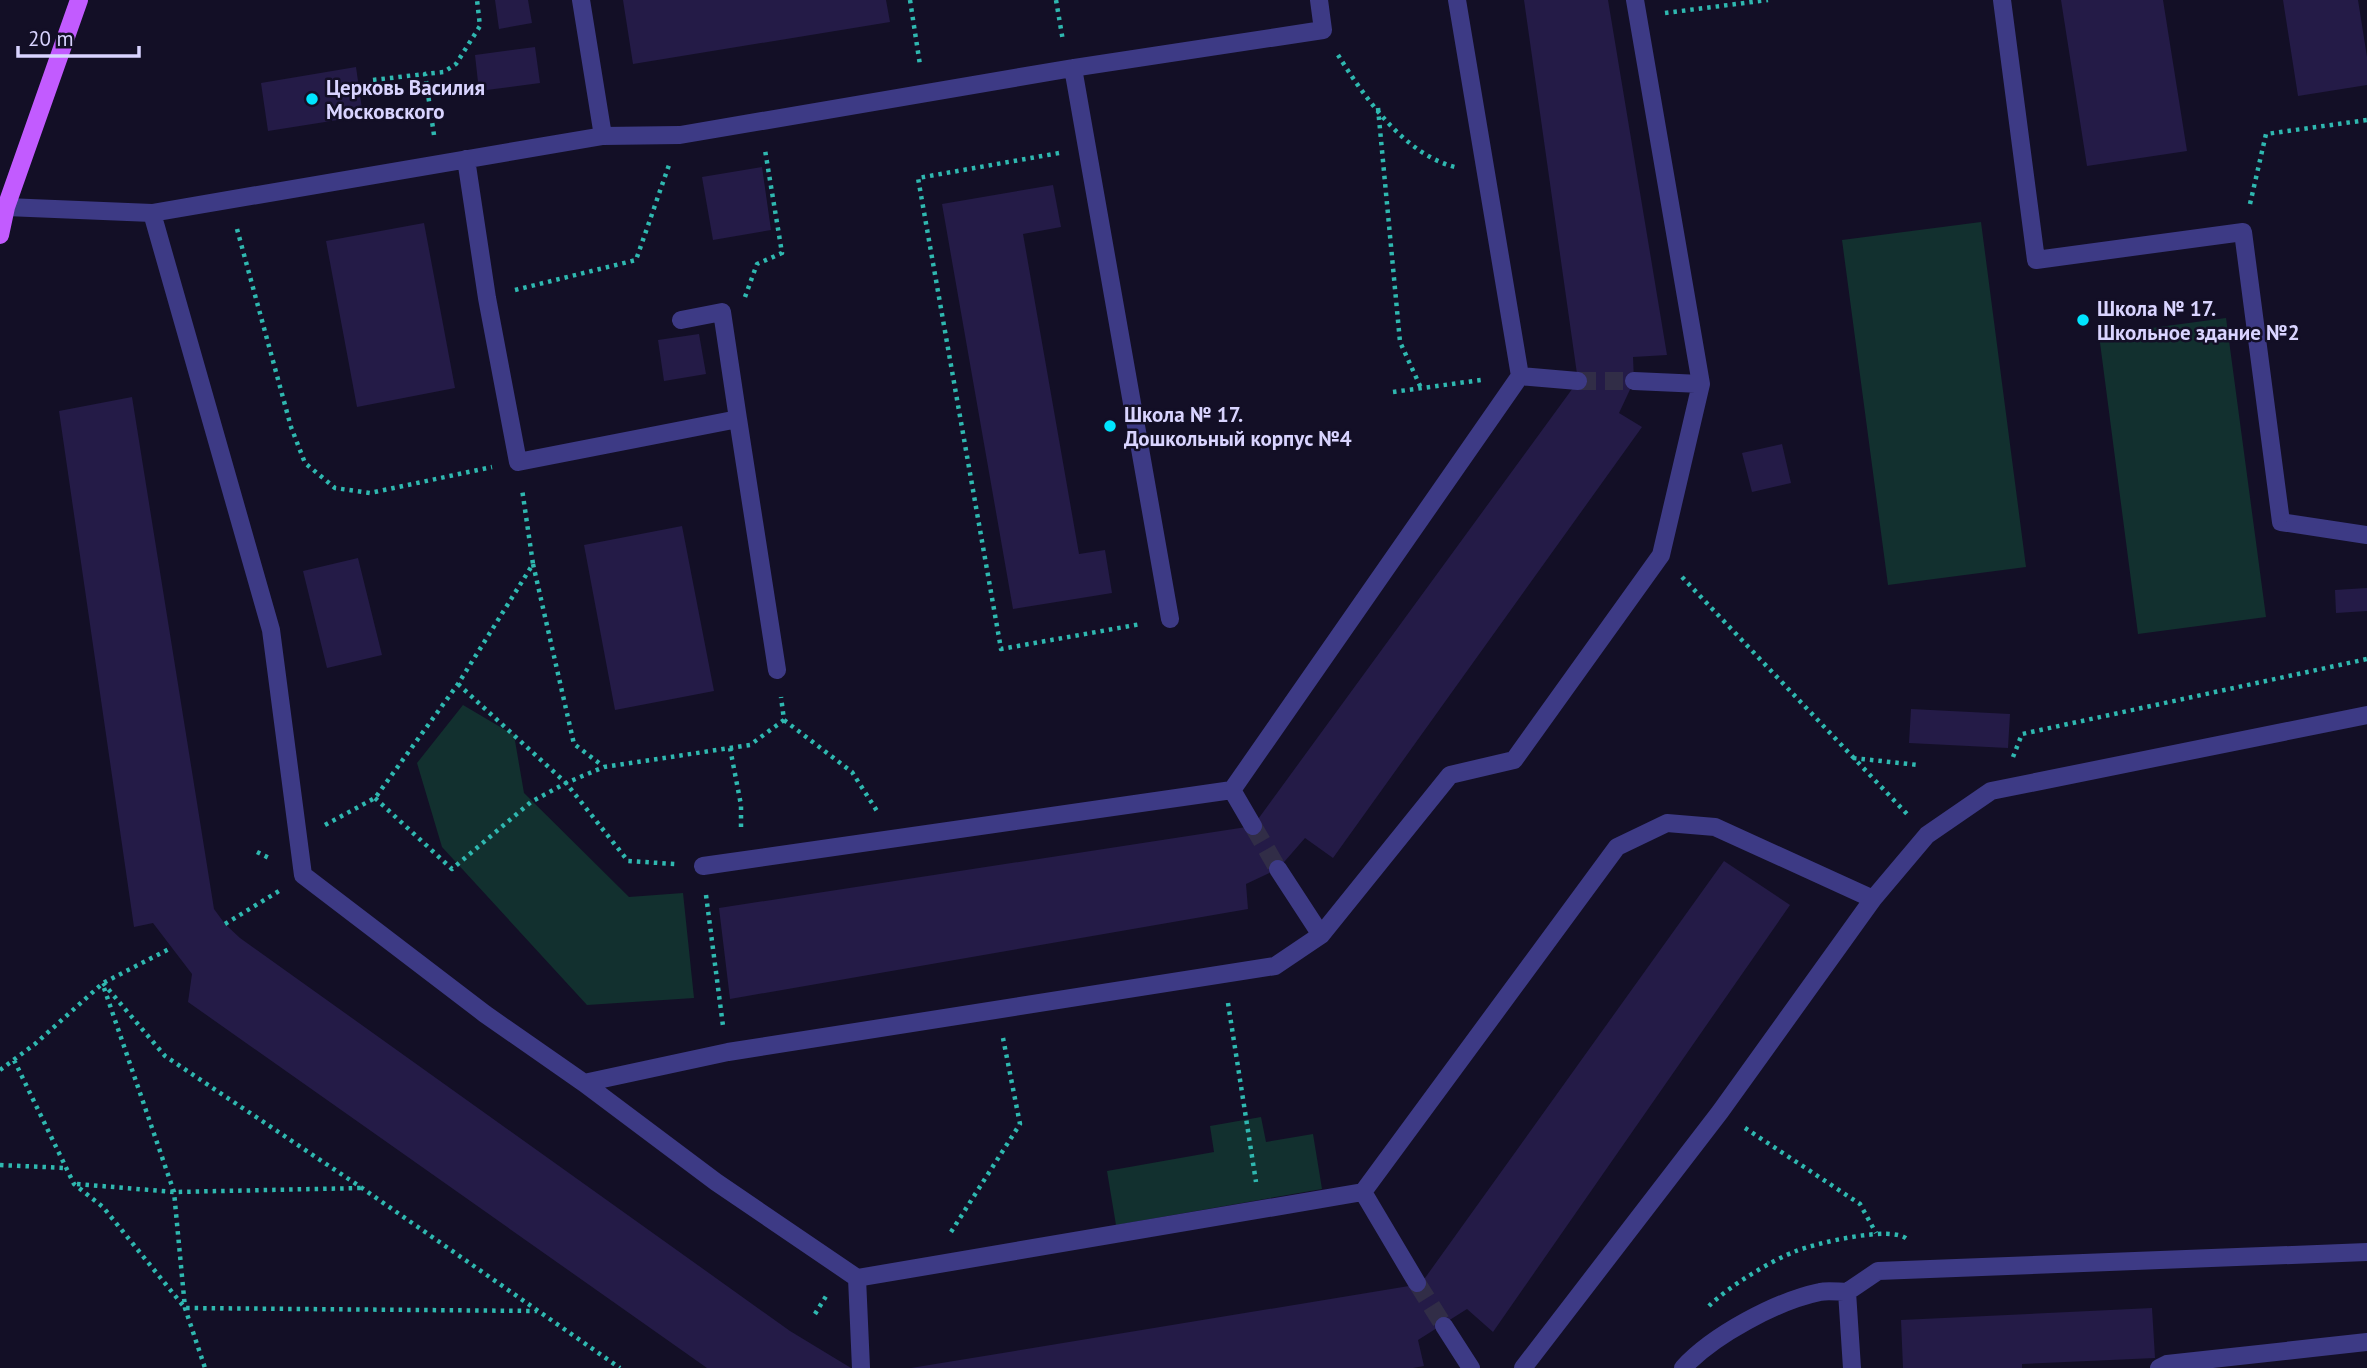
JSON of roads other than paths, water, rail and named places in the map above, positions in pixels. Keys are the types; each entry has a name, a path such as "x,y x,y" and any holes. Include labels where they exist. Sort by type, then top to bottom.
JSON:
{"main road":[{"path":"0,234 6,207 79,0"}],"lane":[{"path":"581,0 603,136"},
{"path":"6,207 152,213 603,136 680,135 924,93 1323,30 1319,0"},
{"path":"703,866 1232,790 1520,376 1484,175 1457,0"},
{"path":"2002,0 2036,260 2243,232 2281,522 2367,536"},
{"path":"584,1083 728,1052 1275,966 1321,935 1450,775 1514,760 1661,555 1701,384 1637,8"},
{"path":"1071,69 1088,148 1170,619"},
{"path":"466,159 487,298 518,462 738,419"},
{"path":"152,213 271,630 303,876 485,1014 584,1083 716,1182 857,1278 1363,1192 1617,847 1667,823 1715,827 1873,899"},
{"path":"681,320 722,312 777,670"},
{"path":"1520,376 1578,380"},
{"path":"1634,382 1701,384"},
{"path":"1523,1368 1720,1112 1873,899 1927,835 1991,792 2367,715"},
{"path":"1232,790 1253,826"},
{"path":"1278,869 1321,935"},
{"path":"1363,1192 1417,1283"},
{"path":"1683,1368 1694,1355 1766,1311 1822,1291 1847,1292 1878,1271 2367,1252"},
{"path":"857,1278 862,1368"},
{"path":"1847,1292 1852,1368"},
{"path":"1444,1326 1471,1368"},
{"path":"2159,1368 2167,1364 2367,1342"}],"tunnel":[{"path":"1578,381 1634,381"},
{"path":"1253,826 1278,869"},
{"path":"1417,1283 1444,1326"}],"place":[{"name":"Церковь Василия Московского","path":"312,99"},
{"name":"Школа № 17. Школьное здание №2","path":"2083,320"},
{"name":"Школа № 17. Дошкольный корпус №4","path":"1110,426"}]}
